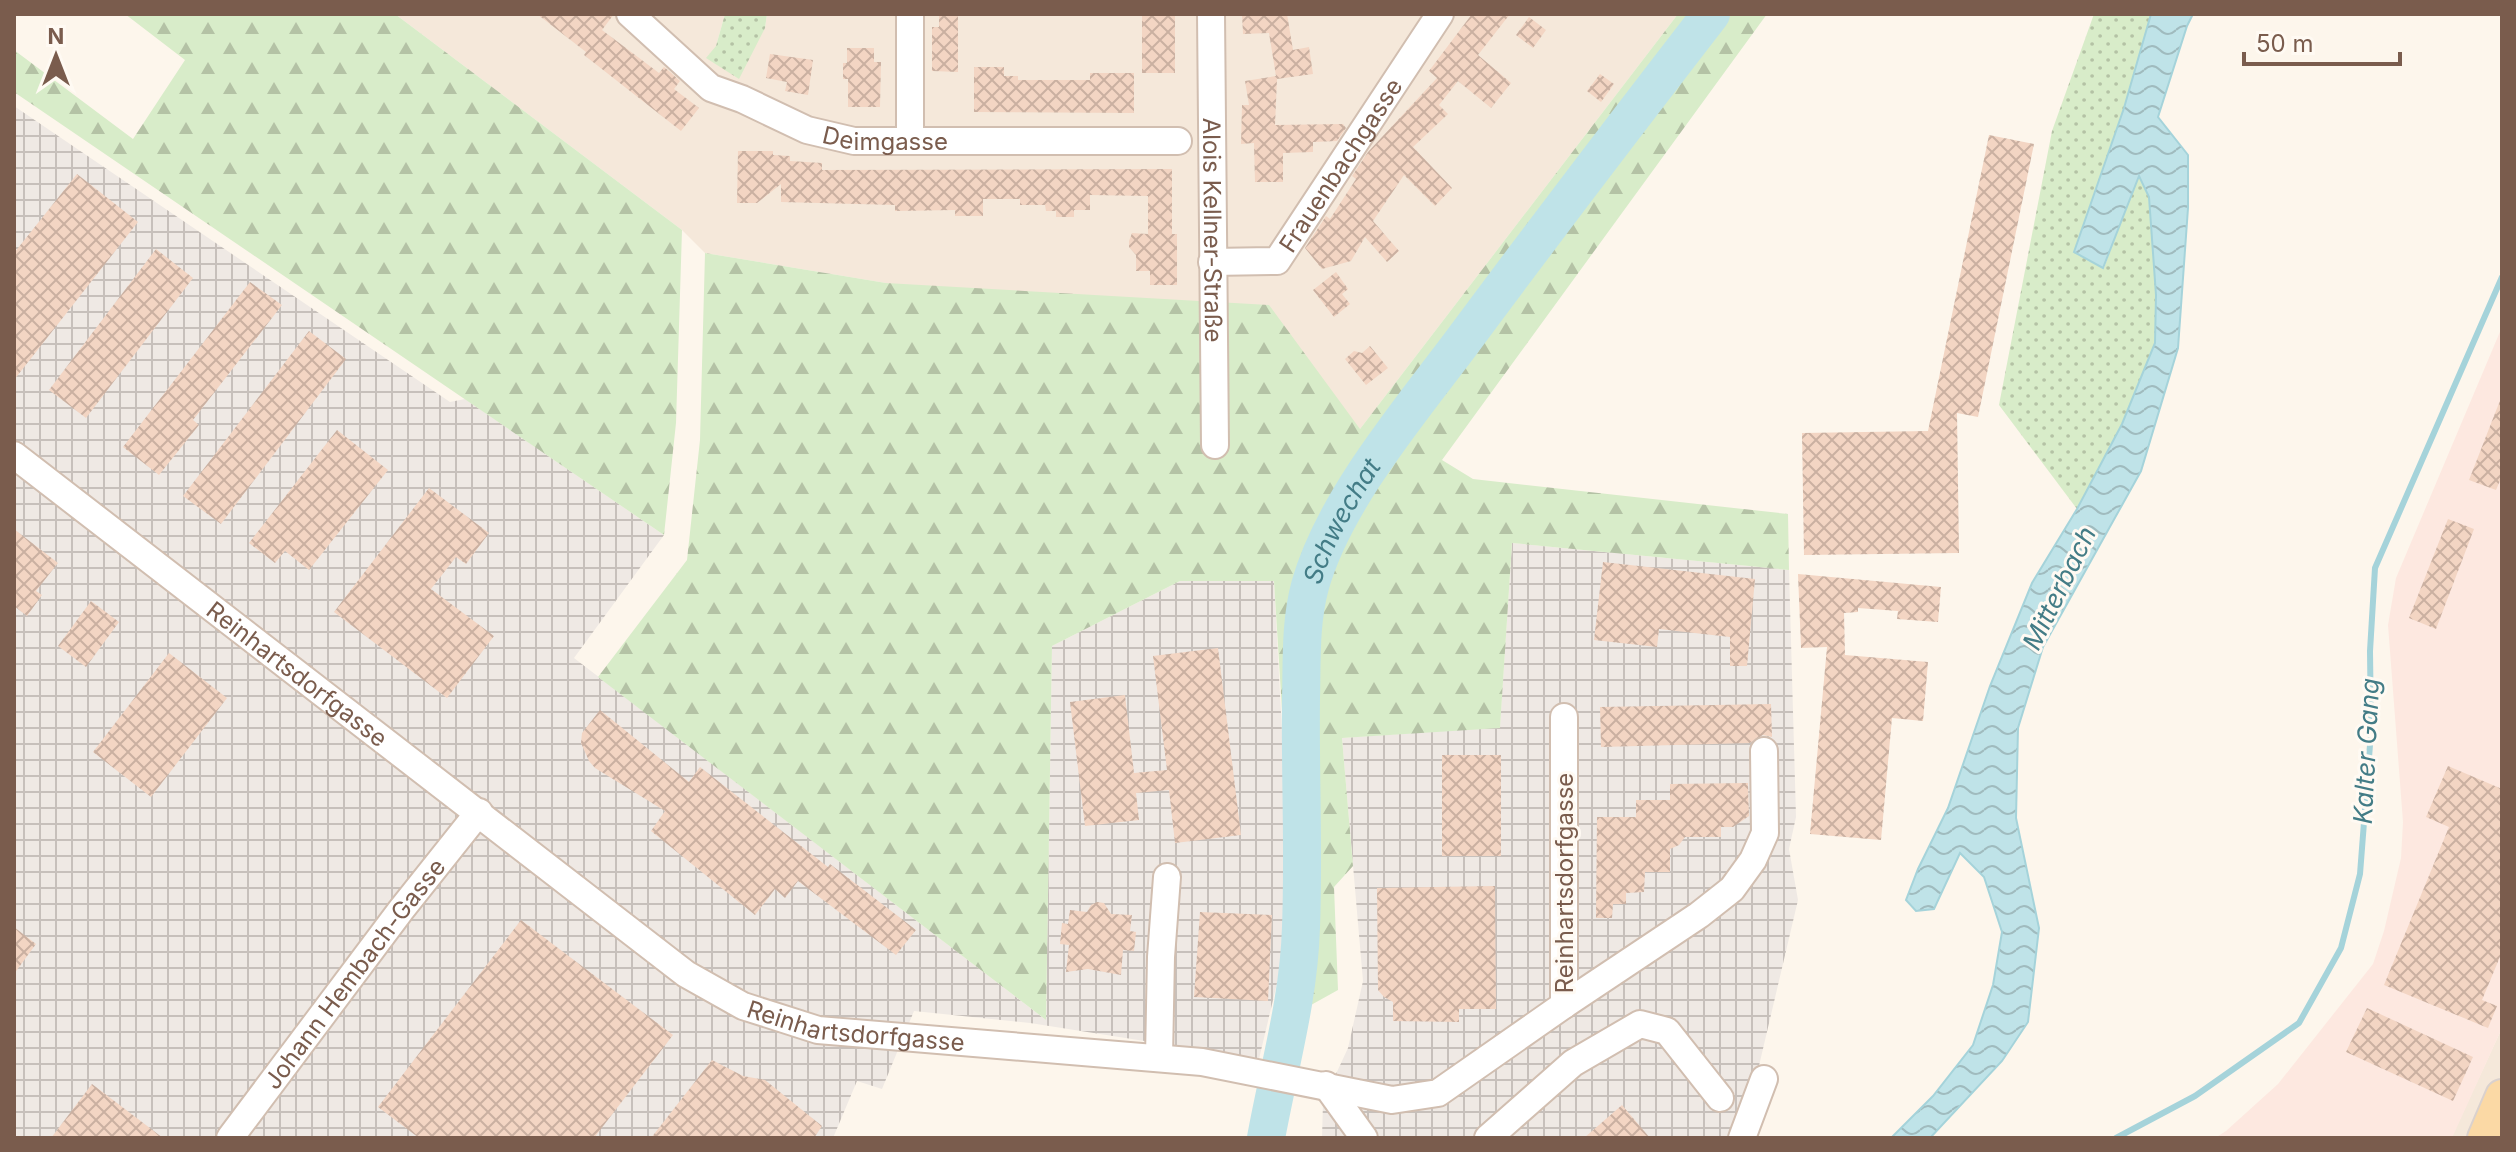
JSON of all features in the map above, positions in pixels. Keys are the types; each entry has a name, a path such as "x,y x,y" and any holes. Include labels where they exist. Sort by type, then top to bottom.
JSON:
{"main road":[{"path":"2482,1136 2502,1096"}],"street":[{"name":"Deimgasse","path":"630,14 711,88 807,130 854,141 1178,141"},
{"path":"910,14 910,141"},
{"name":"Alois Kellner-Straße","path":"1211,14 1215,445"},
{"name":"Frauenbachgasse","path":"1212,262 1277,261 1440,14"},
{"name":"Reinhartsdorfgasse","path":"14,455 686,974 743,1006 818,1030 1159,1057 1249,1070 1392,1100 1438,1093 1564,1005 1564,717"},
{"path":"1564,1005 1699,915 1732,889 1753,860 1765,833 1764,751"},
{"name":"Johann Hembach-Gasse","path":"230,1138 401,910 479,812"},
{"path":"1159,1057 1161,957 1167,877"},
{"path":"1488,1138 1573,1063 1640,1024 1667,1031 1720,1098"},
{"path":"1742,1138 1764,1079"},
{"path":"1314,1083 1364,1138"}],"shaded area":[{"path":"395,14 725,14 716,46 765,28 767,14 1678,14 1360,429 886,283 705,253 682,230"},
{"path":"14,106 450,402 465,399 664,535 574,658 1046,1020 1052,646 1180,581 1274,581 1292,920 1259,1059 1030,1023 914,1011 882,1089 857,1081 833,1138 14,1138"},
{"path":"2502,327 2502,1028 2452,1138 2215,1138 2278,1084 2373,964 2401,858 2403,822 2388,625 2396,578"},
{"path":"1512,543 1789,570 1796,817 1789,849 1798,900 1758,1070 1734,1138 1322,1138 1323,1102 1348,1048 1363,981 1342,738 1500,727"},
{"path":"2502,1028 2502,1138 2452,1138 2453,1134"}],"green space":[{"path":"125,14 395,14 682,230 676,423 664,535 14,92 14,50 133,139 185,60"},
{"path":"725,14 767,14 765,28 739,79 706,58 716,46"},
{"path":"1678,14 1767,14 1442,460 1473,479 1788,514 1789,570 1512,543 1500,728 1342,738 1353,866 1334,887 1338,990 1311,1005 1314,854 1284,743 1274,581 1180,581 1052,646 1046,1020 598,677 687,560 700,440 705,253 886,283 1269,305 1360,429"},
{"path":"2094,14 2151,14 2124,108 2074,252 2104,268 2138,175 2149,197 2156,343 2122,424 2077,509 1999,405 2052,131"}],"water":[{"name":"Mitterbach","path":"2151,14 2193,14 2158,117 2188,155 2188,208 2178,348 2141,471 2043,647 2018,728 2016,818 2039,928 2028,1022 2002,1061 1930,1138 1891,1138 1933,1096 1973,1045 1993,985 2002,932 1984,877 1960,853 1934,909 1916,911 1906,900 1948,808 1990,686 2032,583 2077,509 2122,424 2155,343 2156,295 2149,197 2139,176 2103,268 2074,252 2124,108"}],"building":[{"path":"537,14 614,14 602,30 659,73 664,67 669,71 680,81 674,89 699,108 681,131"},
{"path":"1142,14 1175,14 1175,73 1142,73"},
{"path":"1242,14 1287,14 1293,50 1309,47 1313,74 1277,79 1275,125 1343,124 1346,128 1337,141 1313,142 1313,152 1283,153 1283,182 1255,182 1254,143 1241,144 1242,105 1249,105 1245,81 1276,76 1269,33 1243,34"},
{"path":"1472,14 1510,14 1478,55 1511,83 1491,108 1458,81 1439,105 1448,114 1413,147 1452,188 1435,206 1404,175 1373,221 1399,251 1387,262 1365,237 1351,261 1322,269 1305,248 1326,216 1330,219 1356,179 1352,176 1368,152 1437,78 1429,71"},
{"path":"939,16 958,16 958,72 932,71 932,27 939,27"},
{"path":"1529,17 1546,30 1533,48 1516,35"},
{"path":"847,48 874,48 874,62 881,62 880,107 848,107 848,79 843,79"},
{"path":"770,54 813,60 808,95 785,91 787,82 766,78"},
{"path":"974,67 1004,67 1004,76 1018,76 1018,80 1090,80 1090,73 1134,73 1134,113 974,112"},
{"path":"1600,74 1614,84 1601,102 1587,91"},
{"path":"1989,135 2034,144 1978,417 1957,413 1959,553 1804,555 1802,433 1928,431"},
{"path":"738,151 773,151 773,155 790,156 790,161 822,163 822,170 1172,169 1172,234 1177,234 1177,285 1150,285 1150,271 1136,271 1136,255 1129,247 1129,241 1132,233 1148,234 1148,196 1090,195 1090,210 1074,210 1074,217 1056,217 1056,211 1046,211 1045,205 1020,205 1020,199 983,199 983,216 955,216 955,210 895,211 895,205 781,202 781,184 757,203 737,203"},
{"path":"77,174 138,222 14,380 14,253"},
{"path":"156,249 193,278 86,418 49,390"},
{"path":"1336,272 1348,289 1342,294 1350,304 1334,317 1313,290"},
{"path":"250,282 282,305 193,420 199,425 159,475 123,447"},
{"path":"309,331 346,359 221,524 183,496"},
{"path":"1370,346 1388,368 1366,385 1345,359 1354,351 1362,353"},
{"path":"2501,398 2502,476 2496,490 2469,480"},
{"path":"337,430 388,470 309,570 285,551 275,563 249,543"},
{"path":"429,488 489,533 466,564 456,557 431,589 494,636 447,698 334,612"},
{"path":"2448,519 2474,529 2436,629 2409,618"},
{"path":"14,529 58,563 36,591 42,595 27,616 14,606"},
{"path":"1603,562 1755,579 1747,666 1730,666 1730,637 1659,629 1657,647 1594,640"},
{"path":"1798,574 1941,587 1938,622 1897,619 1898,611 1858,608 1858,612 1844,613 1845,655 1928,662 1923,721 1892,718 1881,840 1810,834 1827,647 1801,648"},
{"path":"91,601 119,622 86,667 58,646"},
{"path":"1218,648 1241,835 1175,843 1169,790 1136,793 1139,820 1085,826 1070,702 1125,695 1134,773 1167,770 1153,656"},
{"path":"169,653 227,698 151,797 93,752"},
{"path":"1771,704 1772,737 1763,735 1750,743 1601,747 1600,707"},
{"path":"600,710 689,782 700,767 828,867 830,864 916,930 896,955 798,881 785,898 775,889 755,915 651,831 665,811 595,768 589,761 581,743 582,733"},
{"path":"1442,755 1501,755 1501,856 1442,856"},
{"path":"2448,766 2502,789 2502,952 2482,1000 2497,1006 2488,1028 2384,985 2449,827 2426,817"},
{"path":"1748,783 1749,816 1733,827 1721,827 1721,837 1685,837 1679,845 1670,849 1670,872 1645,872 1644,892 1626,893 1626,904 1613,904 1612,918 1596,918 1597,817 1636,817 1636,800 1670,800 1670,784"},
{"path":"1495,886 1496,1009 1459,1009 1459,1022 1393,1021 1393,1002 1378,990 1377,888"},
{"path":"1097,902 1104,903 1111,914 1132,915 1130,931 1136,932 1134,951 1123,950 1121,975 1088,969 1066,972 1069,945 1060,944 1062,923 1068,924 1070,910 1087,912"},
{"path":"1200,912 1272,915 1268,1001 1194,997"},
{"path":"521,920 673,1035 594,1138 419,1138 378,1107"},
{"path":"14,927 36,944 14,974"},
{"path":"2367,1008 2473,1057 2453,1101 2346,1052"},
{"path":"712,1060 743,1076 765,1080 822,1126 814,1138 651,1138"},
{"path":"92,1084 163,1138 51,1138"},
{"path":"1622,1105 1650,1138 1584,1138"}],"waterway":[{"name":"Schwechat","path":"1266,1138 1292,1007 1299,954 1302,642 1310,586 1321,555 1354,492 1395,430 1711,14"},
{"name":"Kalter Gang","path":"2116,1138 2195,1096 2299,1023 2341,948 2360,874 2371,732 2370,651 2375,568 2502,277"}]}
